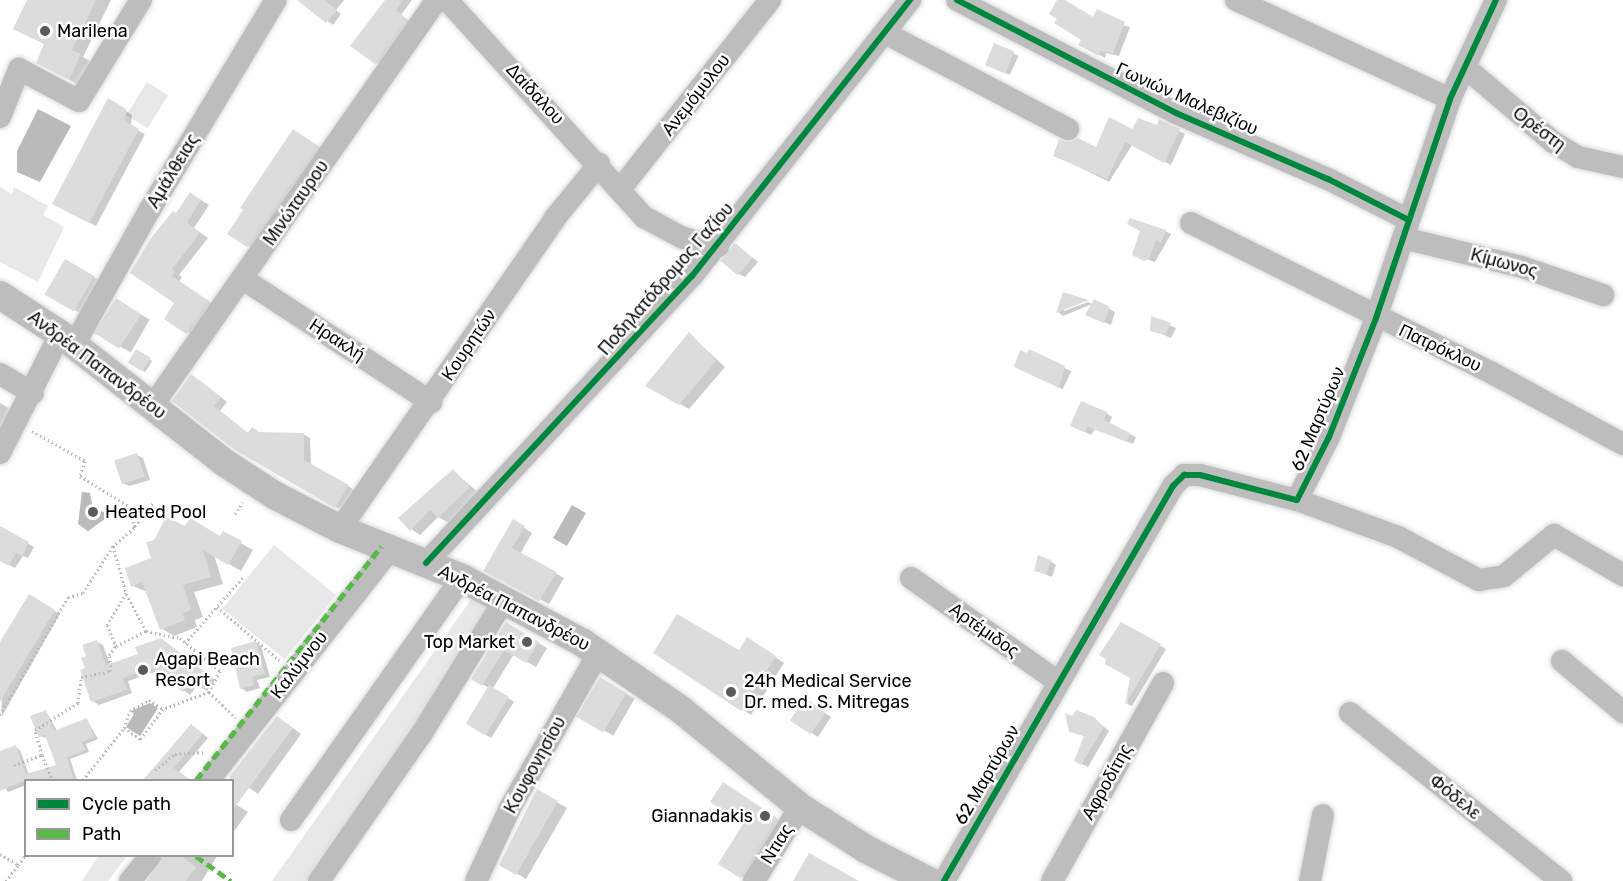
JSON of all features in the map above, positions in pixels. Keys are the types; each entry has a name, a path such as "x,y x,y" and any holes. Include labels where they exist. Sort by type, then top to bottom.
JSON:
{"main road":[{"name":"Ανδρέα Παπανδρέου","path":"0,295 67,340 225,463 276,496 340,529 462,578 599,652 680,709 800,807 866,849 929,881"}],"street":[{"path":"0,117 19,69 79,101 113,50 141,0"},
{"name":"Αμάλθειας","path":"0,453 33,393 148,211 276,0"},
{"name":"Μινώταυρου","path":"153,405 437,0"},
{"name":"Δαίδαλου","path":"447,0 654,224 682,238 718,246"},
{"name":"Ανεμόμυλου","path":"621,189 770,0"},
{"name":"Ποδηλατόδρομος Γαζίου","path":"426,563 537,447 718,246 910,0"},
{"name":"Γωνιών Μαλεβιζίου","path":"957,0 1176,113 1328,179 1405,229"},
{"path":"1236,0 1450,99"},
{"name":"62 Μαρτύρων","path":"944,881 1057,681 1160,506 1184,475 1200,475 1297,500 1329,437 1376,318 1450,99 1496,0"},
{"path":"885,33 1068,129"},
{"name":"Ορέστη","path":"1466,68 1553,142 1578,157 1623,167"},
{"name":"Κουρητών","path":"340,529 430,402 555,218 599,164"},
{"name":"Πατρόκλου","path":"1191,223 1376,318 1492,373 1623,444"},
{"name":"Κίμωνος","path":"1405,229 1603,295"},
{"name":"Ηρακλή","path":"243,279 430,402"},
{"path":"0,374 33,393"},
{"path":"1297,500 1398,537 1479,580 1504,576 1554,535 1623,575"},
{"name":"Καλύμνου","path":"210,779 390,550"},
{"path":"291,820 462,578"},
{"name":"Αρτέμιδος","path":"911,578 1057,681"},
{"path":"319,881 422,733 504,600"},
{"name":"Κουφονησίου","path":"476,881 510,808 599,652"},
{"path":"1562,661 1623,712"},
{"name":"Αφροδίτης","path":"1052,881 1163,683"},
{"name":"Φόδελε","path":"1350,713 1561,881"},
{"name":"Ντιας","path":"754,881 800,807"},
{"path":"1310,881 1323,815"},
{"path":"130,881 148,857"}],"path":[{"path":"17,422 85,461 80,476 132,508 134,528"},
{"path":"0,715 68,597 83,593 113,546 134,528 154,502"},
{"path":"113,546 126,593 146,632"},
{"path":"185,643 244,576"},
{"path":"116,646 107,625 126,593"},
{"path":"216,607 286,665"},
{"path":"52,779 34,730 78,703 81,677 111,671 109,655 116,646 146,632 185,643 220,671 209,692 163,709 140,739 124,728"},
{"path":"209,692 240,721"},
{"path":"84,779 124,728 130,711 149,700 163,709"},
{"path":"228,726 236,717"},
{"path":"155,770 175,754 204,753 212,744"},
{"path":"14,765 42,755"},
{"path":"0,854 18,865"},
{"path":"6,881 24,857"}],"shaded area":[{"path":"147,82 168,95 148,128 126,115"},
{"path":"38,109 71,126 40,182 17,172 17,151"},
{"path":"0,187 12,194 14,187 48,206 43,215 64,227 38,282 0,262"},
{"name":"Heated Pool","path":"82,492 90,493 93,509 112,514 88,531 78,524"},
{"path":"572,505 586,513 567,546 553,538"},
{"path":"274,545 336,595 285,659 222,609"},
{"path":"475,594 497,603 309,881 272,881"},
{"path":"150,703 158,708 140,736 126,727 134,714 131,711"},
{"path":"97,857 126,857 108,881 82,881"}],"building":[{"path":"27,0 96,0 72,50 81,54 69,80 36,63 44,44 13,29"},
{"path":"297,0 324,0 337,10 326,23"},
{"path":"385,0 403,0 396,10 407,19 375,64 350,46"},
{"path":"1057,0 1065,0 1093,17 1097,9 1125,22 1113,53 1100,51 1099,56 1078,45 1081,40 1054,23 1057,19 1049,14"},
{"path":"994,43 1014,51 1005,73 985,65"},
{"path":"108,98 126,109 125,121 139,129 89,223 52,204"},
{"path":"1109,117 1132,129 1138,118 1157,125 1159,119 1180,129 1164,163 1125,142 1107,179 1053,156 1059,139 1069,142 1078,138 1096,147"},
{"path":"293,129 318,146 247,247 227,234 243,210 240,208"},
{"path":"190,192 201,200 187,222 200,233 172,269 175,271 172,276 209,301 186,334 164,319 174,303 130,273 151,238 173,211 176,213"},
{"path":"1130,218 1166,230 1161,243 1156,240 1149,259 1144,261 1132,255 1140,231 1127,224"},
{"path":"735,243 753,258 738,275 720,261"},
{"path":"65,259 94,276 74,312 45,295"},
{"path":"1063,292 1089,300 1056,313"},
{"path":"116,298 141,314 119,349 94,332"},
{"path":"1094,299 1110,307 1104,323 1085,315"},
{"path":"1151,316 1171,323 1165,335 1150,331"},
{"path":"689,332 716,361 679,405 645,386"},
{"path":"136,349 151,358 142,371 128,363"},
{"path":"1029,349 1065,366 1059,388 1014,367 1020,350 1027,353"},
{"path":"191,374 221,397 214,406 248,433 252,427 259,432 304,433 304,460 349,485 335,508 235,450 172,401"},
{"path":"1081,401 1107,412 1104,420 1130,433 1127,442 1088,427 1084,432 1070,426"},
{"path":"137,453 145,477 122,484 114,460"},
{"path":"453,469 470,487 438,518 430,510 410,531 398,518"},
{"path":"166,517 185,526 190,518 220,536 223,531 242,541 228,565 203,550 211,577 183,585 191,610 183,613 185,620 160,630 142,582 131,587 125,568 151,558 146,542 154,540"},
{"path":"513,519 525,526 512,548 557,572 539,601 483,571"},
{"path":"0,526 29,542 22,556 16,553 9,566 0,561"},
{"path":"1038,555 1051,560 1046,574 1034,571"},
{"path":"29,594 55,610 0,702 0,642"},
{"path":"677,614 739,650 747,637 776,656 741,711 653,653"},
{"path":"506,622 539,642 526,663 504,650 482,686 471,679"},
{"path":"1121,622 1161,644 1125,705 1130,678 1105,664 1106,659 1099,655"},
{"path":"161,638 210,676 200,689 191,682 183,692 151,668 123,678 127,690 91,702 80,670 85,668 81,658 86,656 82,645 97,640 106,665 138,654 135,647"},
{"path":"256,641 265,674 252,677 254,685 240,689 231,648"},
{"path":"600,677 627,693 603,732 576,716"},
{"path":"489,685 509,697 486,735 466,724"},
{"path":"805,698 826,712 811,734 790,720"},
{"path":"46,710 54,731 87,718 94,737 82,742 86,750 67,757 74,779 24,779 0,791 0,751 16,745 26,774 56,765 45,735 39,737 30,716"},
{"path":"1076,710 1094,717 1104,727 1081,765 1074,761 1084,736 1069,732 1065,713 1072,716"},
{"path":"277,716 293,728 234,808 234,779 230,779 230,776"},
{"path":"191,724 203,734 174,768 190,779 144,779"},
{"path":"723,782 777,818 740,878 718,864 743,824 710,802"},
{"path":"537,789 558,801 516,875 499,865"},
{"path":"809,853 859,881 793,881"},
{"path":"162,857 183,857 196,867 186,881 147,881"}],"marked path":[{"path":"197,779 381,547"},
{"path":"197,857 231,881"}],"cycle path":[{"path":"426,563 692,276 910,0"},
{"path":"957,0 1176,113 1328,179 1407,219"},
{"path":"944,881 1173,486 1184,475 1200,475 1297,500 1329,437 1376,318 1450,99 1496,0"}],"place":[{"name":"Marilena","path":"45,31"},
{"name":"Heated Pool","path":"93,512"},
{"name":"Top Market","path":"527,642"},
{"name":"Agapi Beach Resort","path":"143,670"},
{"name":"24h Medical Service Dr. med. S. Mitregas","path":"731,692"},
{"name":"Giannadakis","path":"765,816"}]}
